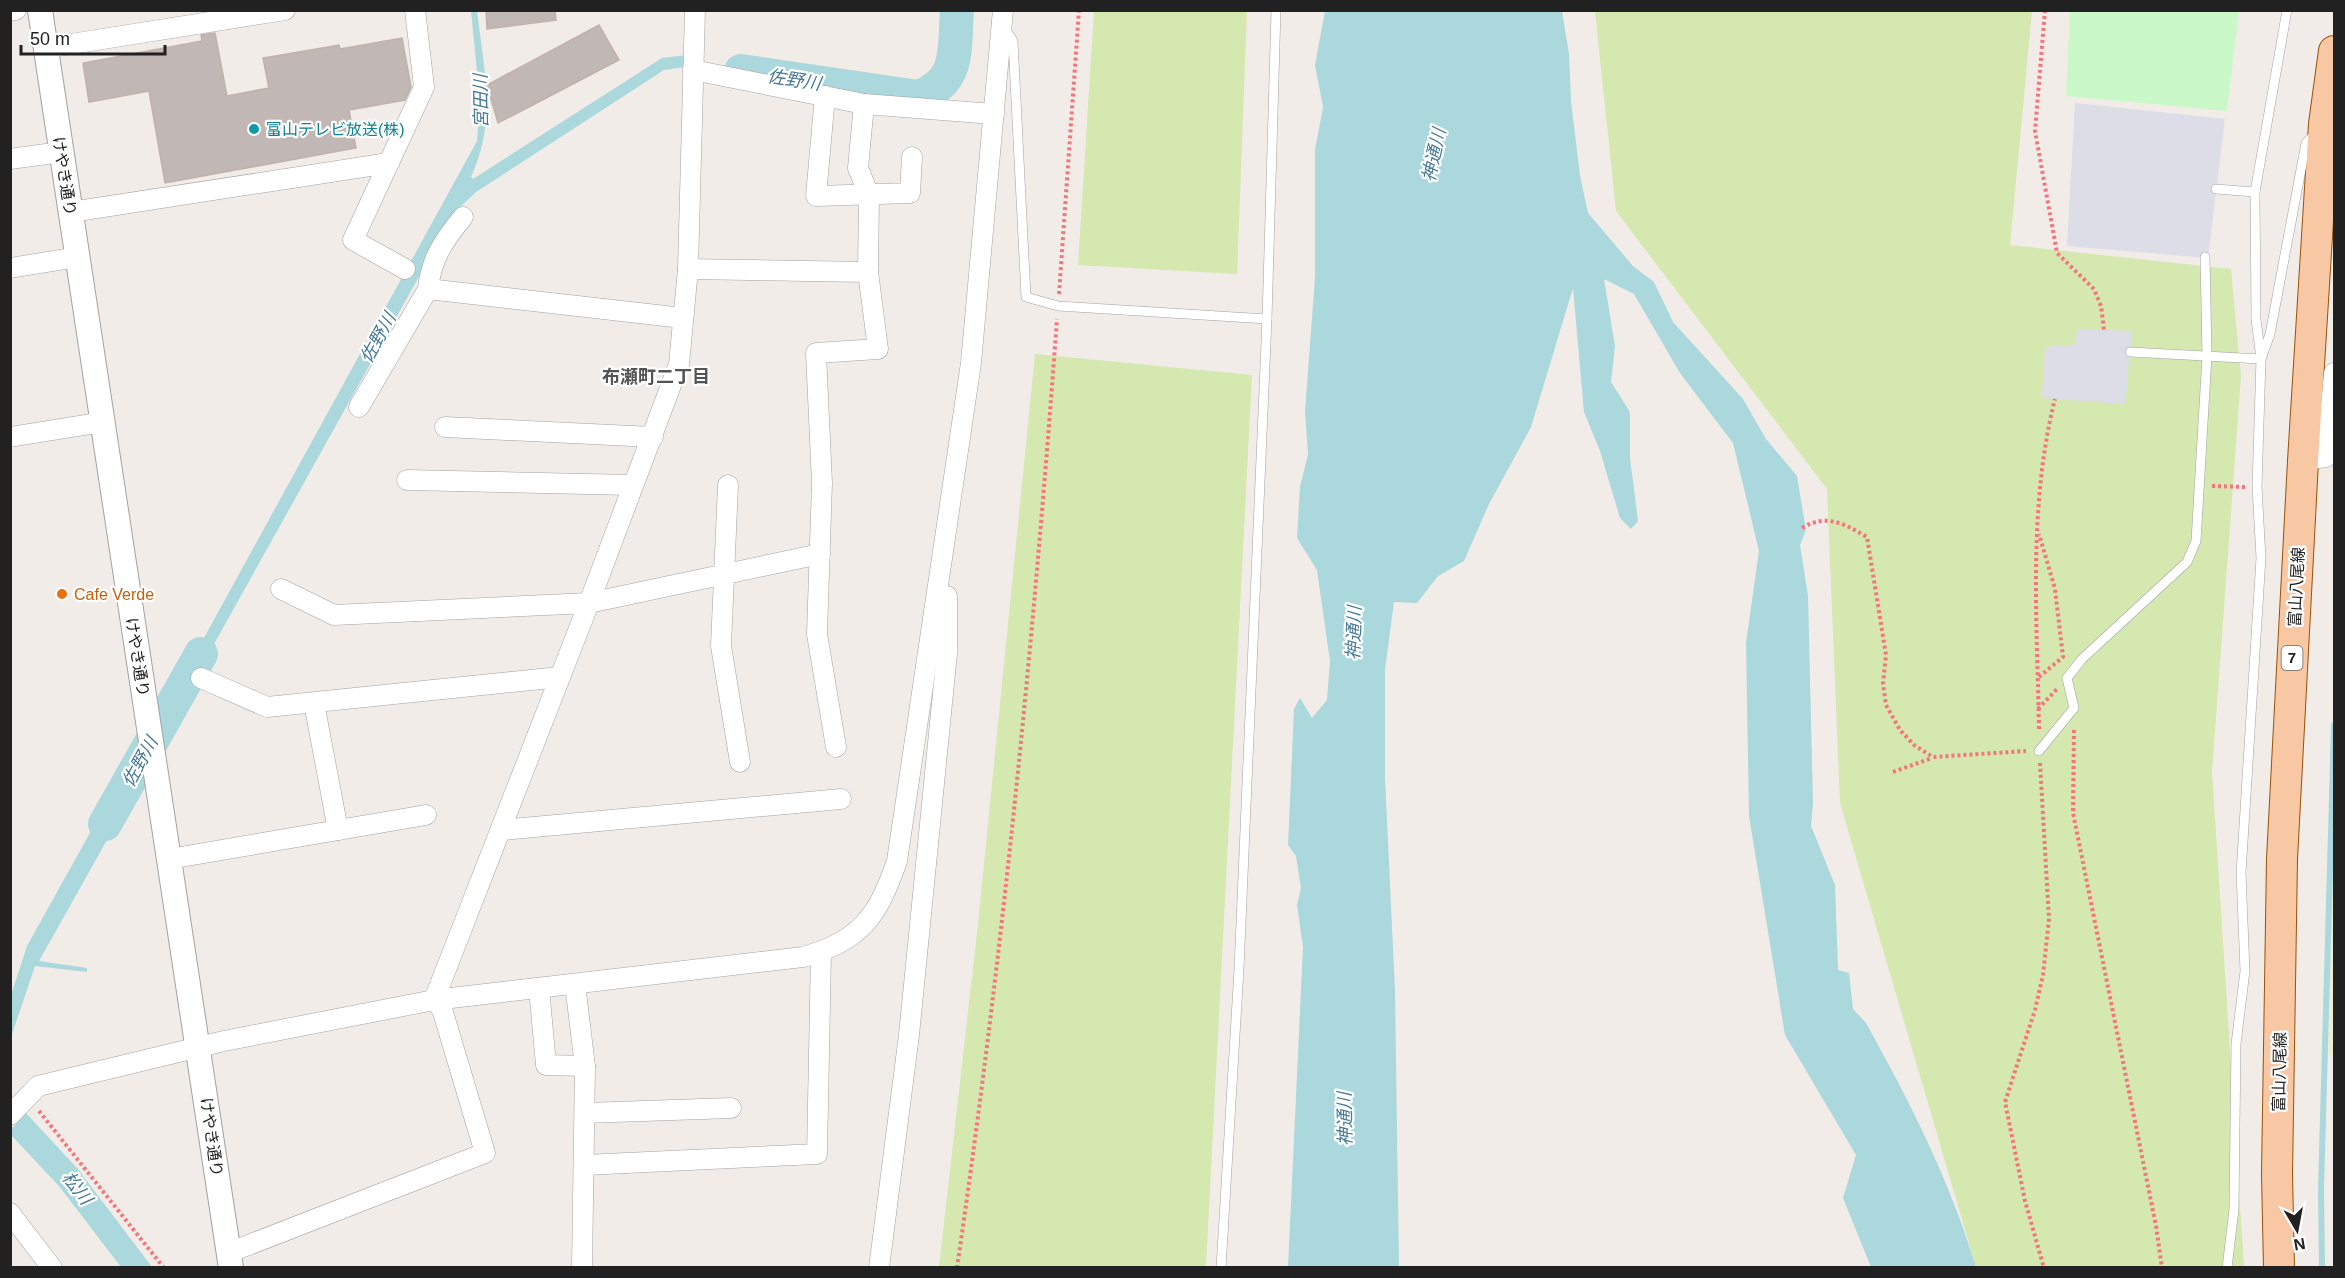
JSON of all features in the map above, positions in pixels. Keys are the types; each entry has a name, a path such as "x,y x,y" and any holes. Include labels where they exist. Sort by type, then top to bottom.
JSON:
{"main road":[{"name":"富山八尾線","path":"2279,1268 2277,1174 2282,859 2302,461 2324,124 2334,51"}],"street":[{"path":"10,11 16,10"},
{"name":"けやき通り","path":"40,10 230,1260"},
{"path":"46,48 285,10"},
{"path":"405,269 353,240 424,87 415,10"},
{"path":"434,1000 589,603 632,485 653,437 679,364 688,269 694,10"},
{"path":"10,1115 39,1086 198,1047 434,1000 803,957 841,944 872,917 884,898 897,861 947,532 971,363 1002,17"},
{"path":"693,70 864,104 994,114"},
{"path":"825,96 816,196 910,193 912,157"},
{"path":"836,747 817,634 822,483 816,353 878,349 868,272 869,195 858,168 864,104"},
{"path":"10,159 62,152"},
{"path":"71,212 389,162"},
{"path":"358,407 428,289 430,273 440,246 463,217"},
{"path":"10,268 78,257"},
{"path":"688,269 868,272"},
{"path":"428,289 683,318"},
{"path":"2302,461 2326,457 2334,373"},
{"path":"10,437 103,422"},
{"path":"445,427 653,437"},
{"path":"407,480 632,485"},
{"path":"728,485 721,646 740,762"},
{"path":"879,1268 909,1035 947,653 947,532"},
{"path":"281,589 334,615 589,603 820,554"},
{"path":"201,678 267,707 560,677"},
{"path":"314,703 338,830"},
{"path":"501,830 841,799"},
{"path":"169,859 426,815"},
{"path":"584,1165 817,1154 821,952"},
{"path":"575,984 585,1066 582,1268"},
{"path":"538,988 546,1065 585,1066"},
{"path":"230,1260 485,1154 442,1009 434,1000"},
{"path":"585,1113 731,1108"},
{"path":"10,1213 52,1268"}],"lane":[{"path":"1221,1268 1240,957 1267,319 1276,10"},
{"path":"2227,1268 2234,1209 2236,1044 2245,971 2241,873 2261,558 2257,487 2261,359 2256,320 2255,192 2287,10"},
{"path":"1002,17 1013,41 1026,297 1058,306 1267,319"},
{"path":"2261,359 2270,334 2306,143 2324,124"},
{"path":"2216,189 2255,192"},
{"path":"2039,751 2074,708 2067,678 2082,659 2187,562 2196,541 2207,356 2205,257"},
{"path":"2130,352 2261,359"},
{"path":"883,1268 884,1242"}],"path":[{"path":"957,1268 984,1086 1024,706 1058,306 1079,10"},
{"path":"2045,10 2035,131 2057,253 2094,289 2101,306 2104,330"},
{"path":"2044,1268 2025,1201 2005,1102 2035,1010 2043,975 2049,919 2039,751 2037,516 2045,441 2055,399"},
{"path":"2199,486 2257,487"},
{"path":"1802,528 1827,519 1867,537 1886,655 1883,684 1886,705 1900,730 1914,745 1933,757"},
{"path":"2038,530 2055,589 2063,657 2038,677"},
{"path":"2074,708 2073,813 2156,1226 2162,1268"},
{"path":"1893,772 1933,757 2016,750 2039,751"},
{"path":"27,1096 164,1268"}],"shaded area":[{"path":"2075,103 2225,119 2208,258 2067,246"},
{"path":"2078,329 2132,331 2125,404 2042,398 2045,349 2054,345 2074,346"},
{"path":"2334,795 2334,1055 2327,1055 2332,850"}],"green space":[{"path":"1094,11 1247,11 1237,274 1078,265"},
{"path":"1595,11 2032,11 2010,245 2231,269 2241,376 2212,772 2244,1267 1976,1267 1840,803 1827,489 1616,211"},
{"path":"2070,11 2239,11 2227,111 2066,96"},
{"path":"1035,354 1252,375 1206,1267 939,1267 978,924"}],"water":[{"name":"宮田川","path":"471,11 477,11 486,95 484,136 471,177 473,179 662,58 687,55 686,67 664,70 476,192 455,212 180,705 177,687 477,141 480,101"},
{"path":"952,11 965,11 960,66 949,90 939,98 925,103 892,102 890,90 927,87 944,71 950,45"},
{"name":"神通川","path":"1325,11 1562,11 1569,54 1571,101 1580,176 1588,213 1633,266 1654,282 1673,322 1743,399 1766,439 1797,476 1806,530 1800,545 1808,596 1813,803 1811,826 1835,885 1838,970 1849,973 1853,1009 1866,1023 1928,1142 1966,1235 1976,1267 1871,1267 1843,1198 1856,1155 1785,1035 1749,816 1746,643 1759,551 1733,443 1680,373 1634,294 1604,279 1615,346 1611,382 1630,412 1630,458 1638,521 1631,529 1620,518 1600,451 1584,412 1573,288 1531,427 1489,504 1464,561 1438,576 1417,603 1394,602 1385,670 1385,778 1395,991 1399,1267 1288,1267 1303,947 1297,905 1301,888 1296,856 1288,845 1294,709 1300,698 1312,718 1327,700 1330,661 1317,570 1297,538 1300,487 1308,454 1305,412 1315,277 1315,150 1323,107 1315,65"},
{"path":"125,770 130,799 39,961 87,968 87,972 35,966 11,1037 11,995 27,946"},
{"name":"松川","path":"25,1112 77,1168 152,1267 121,1267 59,1186 11,1135 11,1130"}],"building":[{"path":"486,10 555,10 556,20 487,29"},
{"path":"599,25 619,60 498,123 487,85"},
{"name":"富山テレビ放送(株)","path":"215,33 227,96 269,88 263,58 339,45 340,49 402,38 411,87 405,100 349,110 356,148 165,183 149,91 89,102 83,63 202,41 201,35"}],"waterway":[{"name":"佐野川","path":"741,71 918,97 932,91 942,83 948,73 955,51 957,10"},
{"name":"佐野川","path":"105,824 201,654"},
{"path":"2322,1268 2321,1189 2334,725"}],"place":[{"name":"富山テレビ放送(株)","path":"254,129"},
{"name":"Cafe Verde","path":"62,594"}],"district":[{"name":"布瀬町二丁目","path":"656,377"}]}
